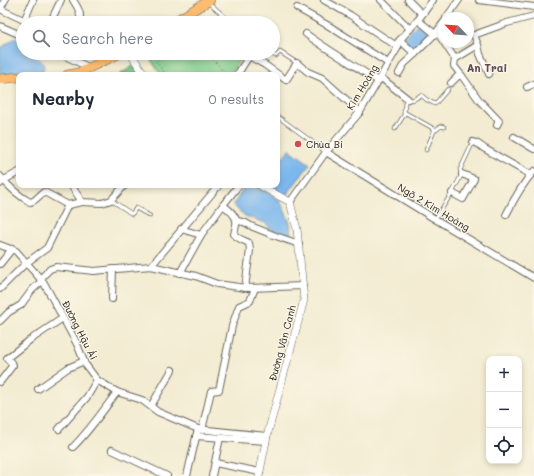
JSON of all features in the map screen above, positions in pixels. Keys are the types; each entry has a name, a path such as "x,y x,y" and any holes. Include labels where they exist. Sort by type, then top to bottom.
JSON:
{"main road":[{"path":"184,16 209,1"},
{"path":"80,72 102,60"},
{"path":"0,79 16,77"}],"street":[{"path":"5,0 0,9 16,17"},
{"path":"29,16 33,0"},
{"path":"53,16 61,0"},
{"path":"72,0 80,12 80,16"},
{"path":"324,0 350,15 398,47"},
{"path":"381,0 410,29"},
{"path":"408,0 422,14"},
{"name":"Kim Hoàng","path":"290,202 326,152 360,112 398,47 398,42 418,20 433,0"},
{"path":"450,12 459,0"},
{"path":"479,0 525,3 534,7"},
{"path":"298,8 388,63"},
{"path":"489,74 480,54 474,35 507,23 534,16"},
{"path":"418,20 435,34 439,35 455,59 454,66 479,100 499,122 497,125"},
{"path":"0,26 16,33"},
{"path":"399,73 404,64 438,30"},
{"path":"306,34 323,46 379,79 408,99"},
{"path":"400,40 415,54"},
{"path":"455,59 478,45"},
{"path":"73,60 90,68"},
{"path":"135,60 143,72"},
{"path":"239,72 246,60"},
{"path":"258,60 275,72"},
{"path":"280,76 286,80 297,63 308,72 322,78 360,112"},
{"path":"449,86 458,76 462,76"},
{"path":"527,87 534,84"},
{"path":"514,137 534,149"},
{"path":"473,142 491,153 532,173 512,203 506,215"},
{"name":"Ngõ 2 Kim Hoàng","path":"326,152 534,278"},
{"path":"16,173 1,180 30,202 44,192 68,205 82,202 102,203 111,200 121,188"},
{"path":"452,193 463,198 474,179 462,174"},
{"path":"73,188 82,202"},
{"path":"151,266 216,188"},
{"path":"180,273 201,235 237,188"},
{"path":"264,188 290,202"},
{"name":"Đường Vân Canh","path":"260,474 267,438 304,300 297,229 290,202"},
{"path":"0,289 26,263 47,248 68,205"},
{"path":"223,205 231,211 237,221 234,234 237,238 250,243 245,288"},
{"path":"237,221 244,222 253,227 299,244"},
{"path":"181,229 201,235"},
{"name":"Đường Hậu Ái","path":"0,245 16,251 41,280 51,295 77,344 84,361 97,380 117,392 142,400 158,412 200,430 267,438"},
{"path":"0,264 12,249"},
{"path":"0,321 9,312 21,305 50,269 56,267 94,271 151,266 196,276 217,284 245,288 303,286"},
{"path":"112,300 113,269"},
{"path":"187,476 196,436 200,430 211,391 219,390 232,326 239,306 250,301 255,288"},
{"path":"0,382 13,365 7,358 30,340 63,318"},
{"path":"38,389 68,368 84,361"},
{"path":"151,406 172,370"},
{"path":"59,429 87,398 97,380"},
{"path":"73,447 92,427 117,392"},
{"path":"196,436 220,438 267,438"},
{"path":"212,476 220,438"},
{"path":"112,450 167,476"},
{"path":"215,463 260,474"}],"lane":[{"path":"209,1 225,16"},
{"path":"280,52 297,63"},
{"path":"395,129 404,115 405,102 408,99 415,100 421,95 435,104 449,86"},
{"path":"404,112 435,129"},
{"path":"280,118 326,152"},
{"path":"426,150 435,129 436,130 441,126 444,127"},
{"path":"435,219 452,193 462,174 460,170 473,142"},
{"path":"111,200 132,214 136,208 150,216"}],"path":[{"path":"157,60 156,61 164,72"},
{"path":"214,60 224,72"}],"green space":[{"path":"151,60 240,60 232,72 159,72"},
{"path":"133,66 137,72 124,72"}],"water":[{"path":"418,23 432,36 416,52 404,39"},
{"path":"16,37 16,60 39,60 44,65 43,72 16,72 16,74 0,75 0,49"},
{"path":"289,149 310,164 284,198 272,188 280,188 280,162"},
{"path":"244,188 260,188 278,199 283,207 290,223 291,239 276,233 265,223 245,216 233,205"}],"place":[{"name":"Chùa Bi","path":"298,144"}],"district":[{"name":"An Trai","path":"487,68"}]}
